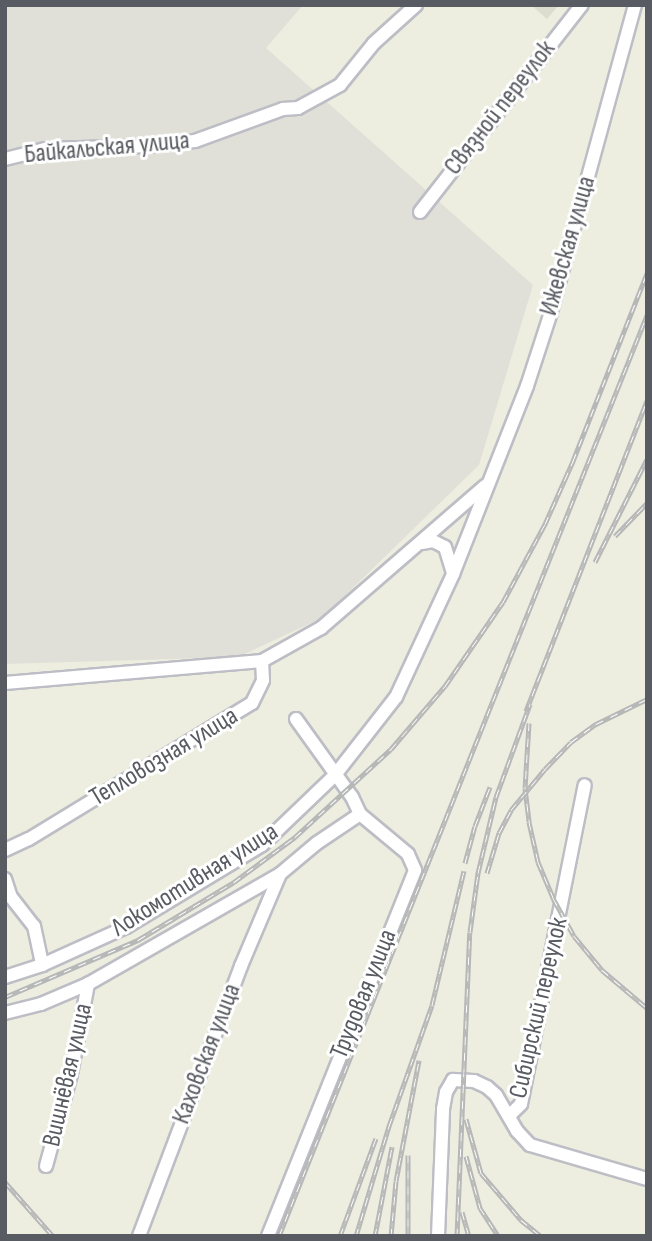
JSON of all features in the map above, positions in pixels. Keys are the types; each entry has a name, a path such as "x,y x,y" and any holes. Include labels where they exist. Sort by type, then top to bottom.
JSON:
{"street":[{"name":"Байкальская улица","path":"5,159 45,149 149,146 195,141 283,109 298,108 340,85 374,43 416,5"},
{"name":"Связной переулок","path":"420,212 582,5"},
{"name":"Ижевская улица","path":"489,483 551,312 635,5"},
{"path":"5,683 262,661 321,628 489,483"},
{"name":"Локомотивная улица","path":"5,977 42,965 126,927 252,852 278,832 335,775 396,697 453,574 489,483"},
{"path":"422,543 433,541 444,547 453,574"},
{"name":"Тепловозная улица","path":"5,850 29,839 252,703 262,680 262,661"},
{"name":"Трудовая улица","path":"268,1236 415,870 408,853 360,814 296,719"},
{"name":"Сибирский переулок","path":"585,785 521,1104 509,1116 517,1131 530,1145 647,1178"},
{"path":"5,1013 41,1004 88,984 280,874 317,843 360,814"},
{"name":"Каховская улица","path":"139,1236 241,965 280,874"},
{"path":"5,879 11,897 34,926 42,965"},
{"name":"Вишнёвая улица","path":"46,1166 71,1074 88,984"},
{"path":"438,1236 443,1109 449,1085 461,1079 487,1087 496,1095 509,1116"}],"shaded area":[{"path":"5,5 303,5 266,48 533,285 479,465 322,618 238,657 5,664"},
{"path":"531,5 559,5 547,19"}],"railway":[{"path":"5,997 138,940 234,882 295,837 391,749 445,686 503,602 545,524 573,461 647,273"},
{"path":"279,1236 647,315"},
{"path":"526,711 647,401"},
{"path":"595,562 647,459"},
{"path":"615,536 647,503"},
{"path":"487,873 499,833 511,810 545,769 571,742 596,724 647,699"},
{"path":"457,1236 470,932 478,873 496,797 530,704"},
{"path":"529,723 525,788 538,862 553,898 574,936 602,970 647,1008"},
{"path":"465,863 490,787"},
{"path":"356,1236 389,1126 432,1005 464,871"},
{"path":"391,1236 396,1181 419,1060"},
{"path":"466,1119 481,1173 521,1220 541,1236"},
{"path":"340,1236 376,1138"},
{"path":"375,1236 392,1147"},
{"path":"408,1155 408,1236"},
{"path":"466,1156 480,1208 498,1236"},
{"path":"5,1182 53,1236"},
{"path":"462,1212 469,1236"}]}
